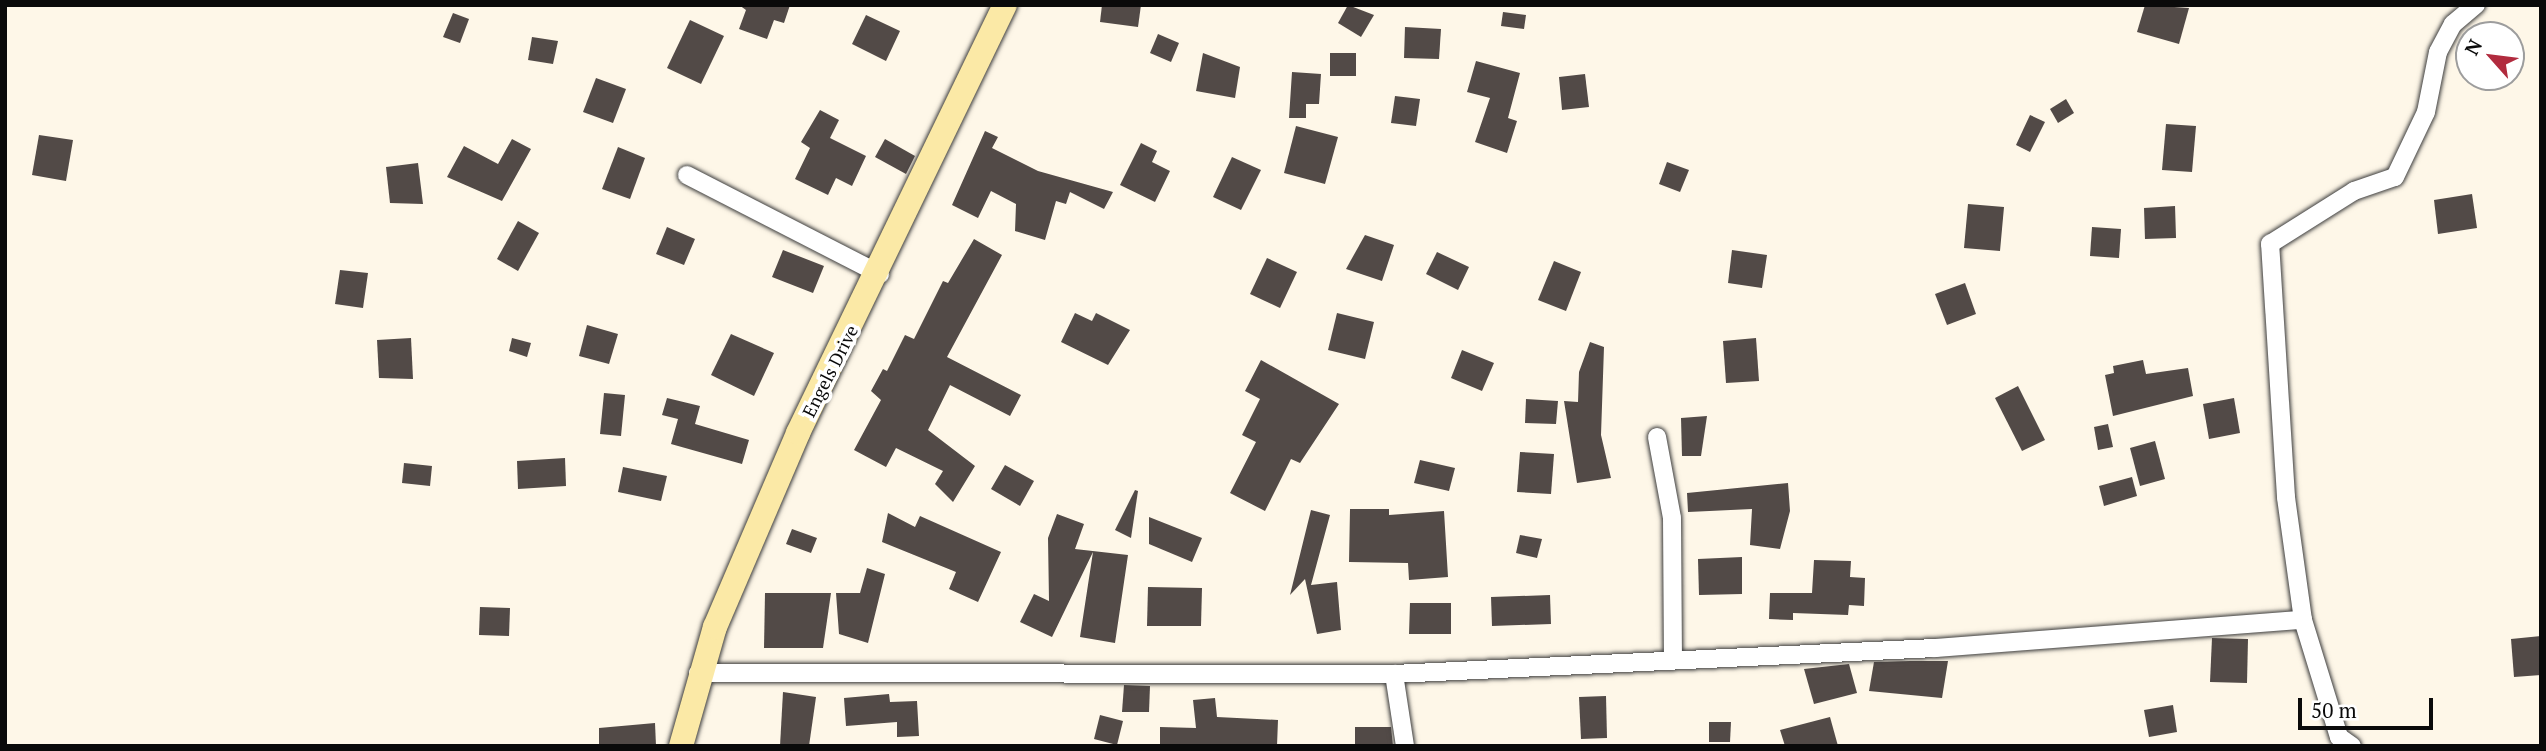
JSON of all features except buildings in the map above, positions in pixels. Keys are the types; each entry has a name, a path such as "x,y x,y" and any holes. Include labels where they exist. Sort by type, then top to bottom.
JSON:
{"street":[{"name":"Engels Drive","path":"681,746 698,673 798,433 880,274 1004,5"},
{"path":"2343,743 2303,620 2286,497 2270,244 2354,191 2395,177 2426,112 2438,52 2454,24 2476,5"},
{"path":"687,175 880,274"},
{"path":"1657,437 1672,518 1673,660"},
{"path":"698,673 1394,674 1673,660 2303,620"},
{"path":"1394,674 1405,746"}]}
